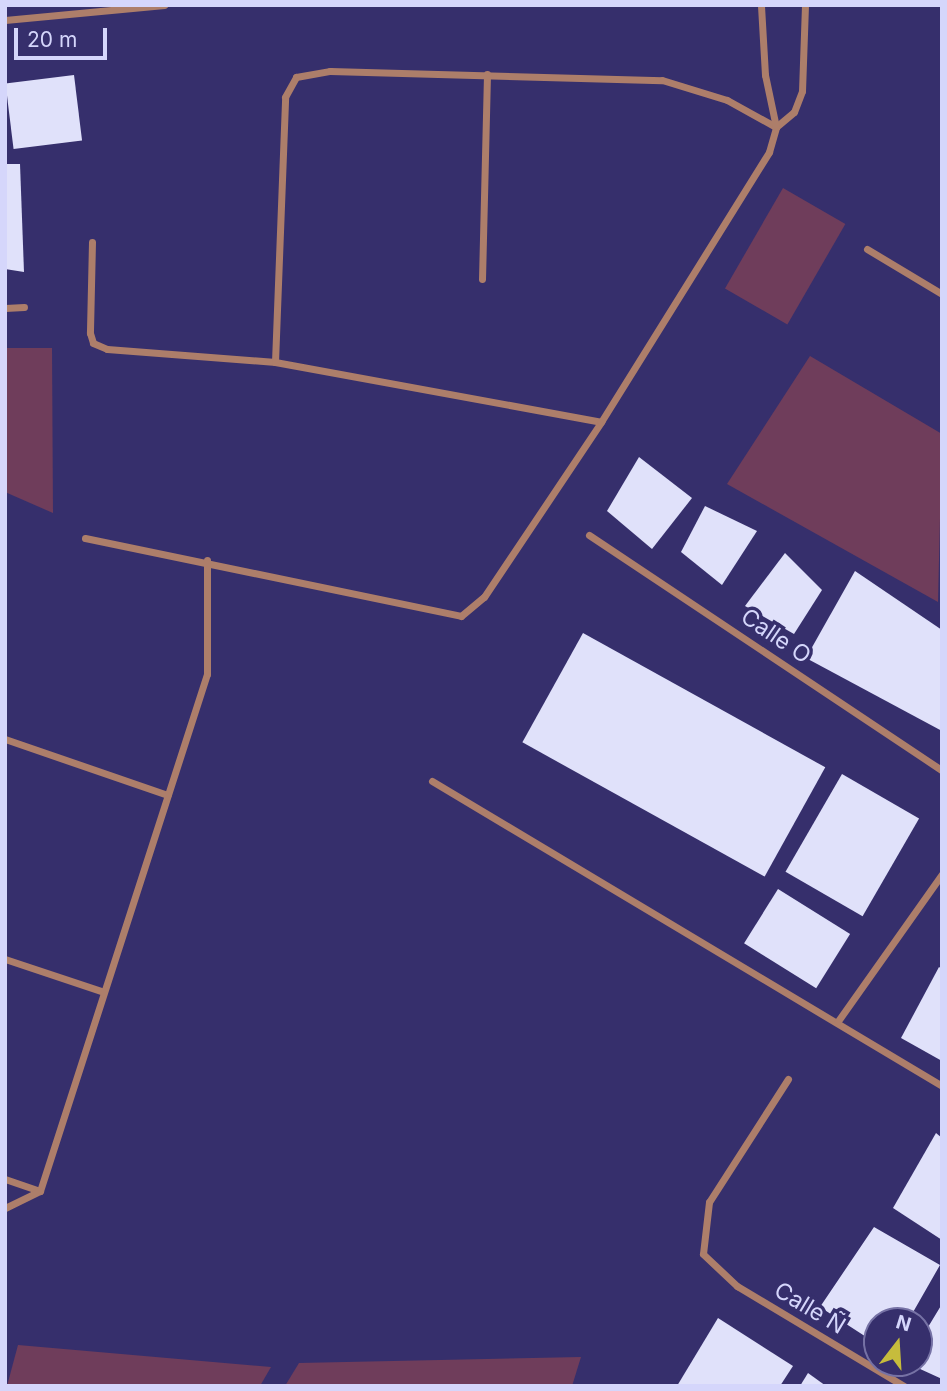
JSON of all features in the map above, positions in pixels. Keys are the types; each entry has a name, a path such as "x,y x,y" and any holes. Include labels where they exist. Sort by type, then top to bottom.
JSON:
{"street":[{"path":"5,20 164,5"},
{"path":"85,538 207,560 461,617 485,597 601,422 769,152 776,127 767,88 761,5"},
{"path":"776,127 794,112 802,91 805,5"},
{"path":"275,362 285,97 296,77 330,71 662,80 727,100 776,127"},
{"path":"482,279 487,74"},
{"path":"92,242 93,343 107,349 275,362 601,422"},
{"path":"867,249 942,294"},
{"path":"5,308 23,307"},
{"name":"Calle O","path":"589,535 942,769"},
{"path":"5,1208 40,1191 207,674 207,560"},
{"path":"5,738 168,795"},
{"path":"432,781 838,1021 942,1086"},
{"path":"838,1021 942,874"},
{"path":"5,959 104,992"},
{"name":"Calle Ñ","path":"788,1079 709,1202 703,1254 737,1286 904,1386"},
{"path":"5,1179 40,1191"}],"shaded area":[{"path":"783,188 845,224 787,324 725,288"},
{"path":"5,348 52,348 53,513 5,492"},
{"path":"810,356 942,434 938,602 727,484"},
{"path":"18,1345 271,1367 260,1386 7,1386"},
{"path":"581,1357 572,1386 285,1386 299,1363"}],"building":[{"path":"74,75 82,141 14,149 6,83"},
{"path":"5,164 20,164 24,272 5,269"},
{"path":"639,457 692,498 652,549 607,511"},
{"path":"705,506 757,531 722,585 681,552"},
{"path":"785,553 822,590 794,634 745,606"},
{"path":"855,571 942,630 942,731 806,658"},
{"path":"583,633 825,767 765,877 522,742"},
{"path":"842,774 919,818 863,916 786,872"},
{"path":"778,889 850,934 816,988 744,943"},
{"path":"939,967 942,969 942,1061 901,1038"},
{"path":"936,1133 942,1138 942,1240 893,1208"},
{"path":"874,1227 940,1265 916,1307 863,1307 863,1335 820,1307"},
{"path":"942,1304 942,1379 933,1375 933,1319"},
{"path":"718,1318 793,1366 780,1386 677,1386"},
{"path":"808,1373 826,1386 800,1386"}]}
